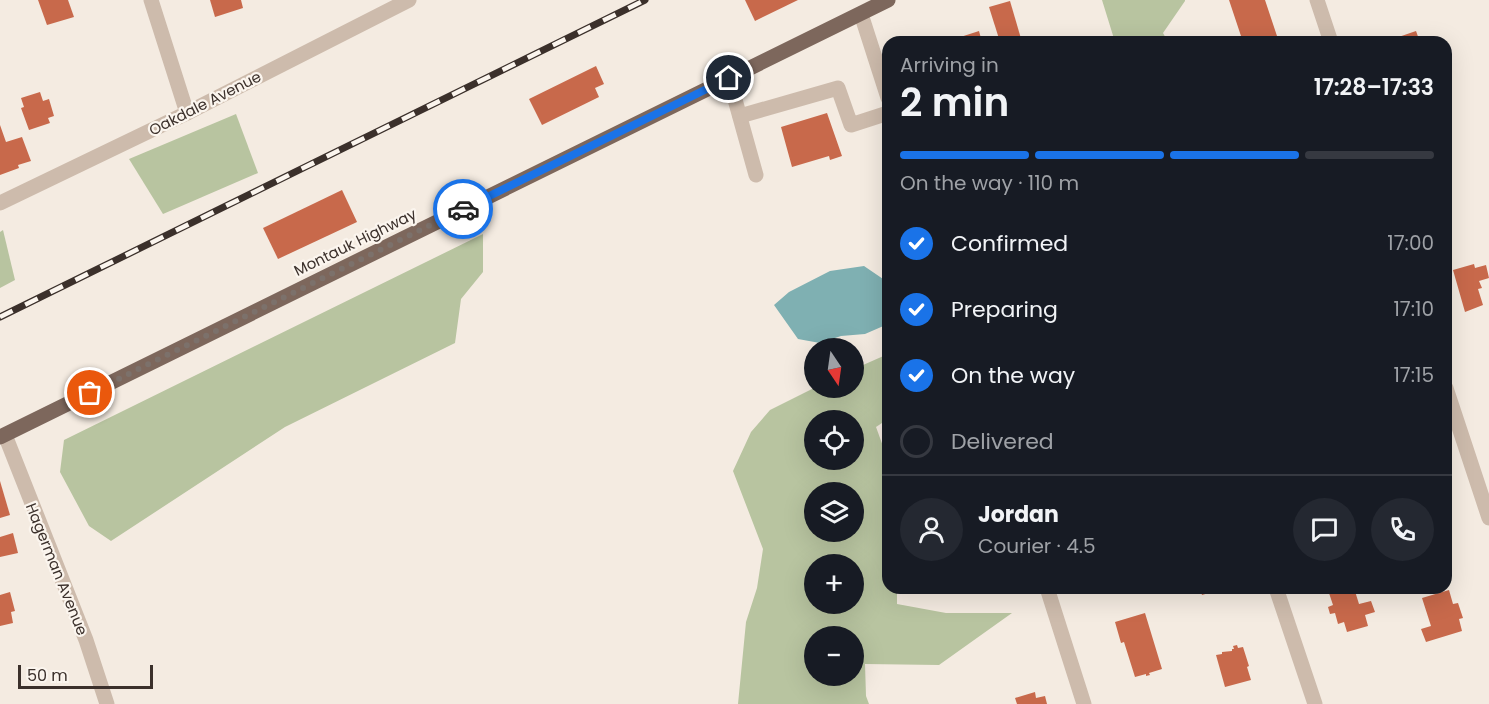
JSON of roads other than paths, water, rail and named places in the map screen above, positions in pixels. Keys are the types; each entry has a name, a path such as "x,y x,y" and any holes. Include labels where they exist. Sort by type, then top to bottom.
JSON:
{"main road":[{"name":"Montauk Highway","path":"2,436 888,0"}],"street":[{"path":"151,0 187,113"},
{"name":"Oakdale Avenue","path":"0,203 187,113 409,0"},
{"path":"1317,0 1329,36"},
{"path":"861,14 882,60"},
{"path":"729,78 756,175"},
{"path":"740,116 838,88 851,125 882,115"},
{"path":"1452,406 1489,518"},
{"name":"Hagerman Avenue","path":"2,436 86,640 107,704"},
{"path":"1049,594 1084,704"},
{"path":"1278,594 1314,704"}],"water":[{"path":"864,266 882,278 882,327 865,334 798,339 774,305 789,292 830,271"}],"railway":[{"path":"0,317 645,0"}]}
